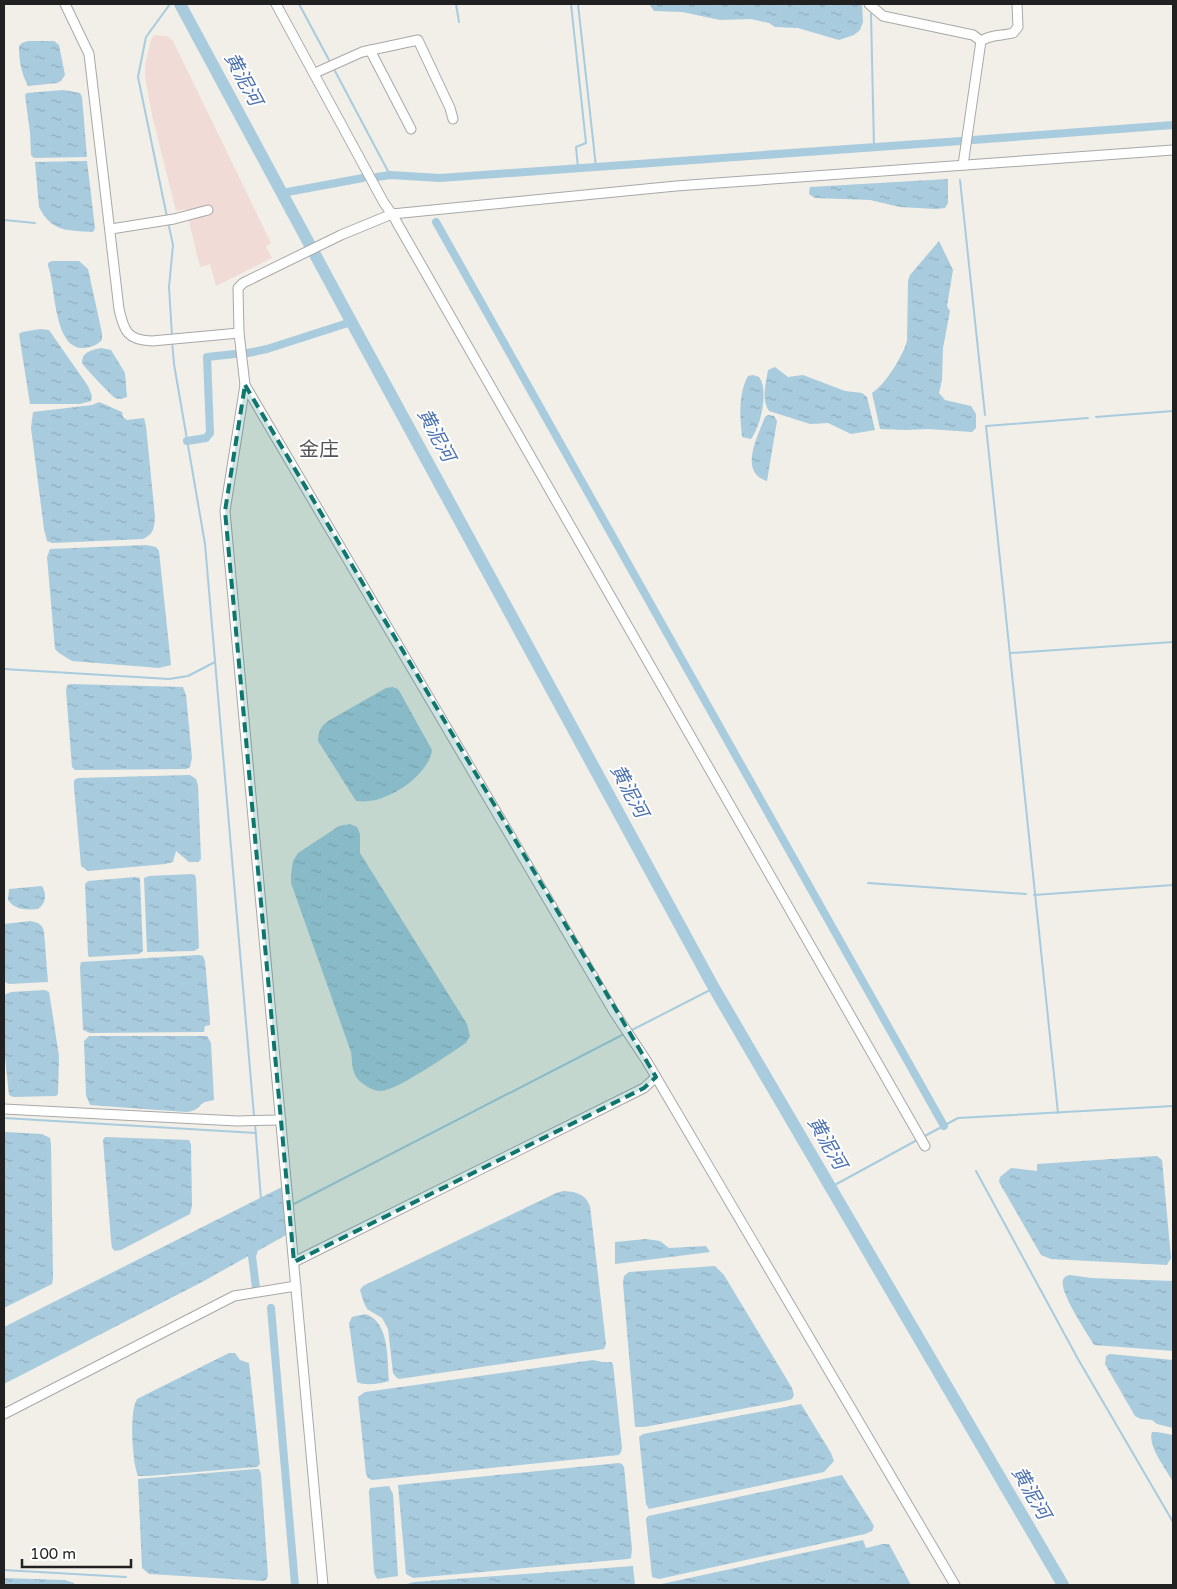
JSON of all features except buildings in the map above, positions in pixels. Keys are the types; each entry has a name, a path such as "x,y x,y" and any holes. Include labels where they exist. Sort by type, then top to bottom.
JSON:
{"street":[{"path":"65,4 89,54 119,309 123,327 130,336 140,341 239,333"},
{"path":"276,4 384,203 925,1146"},
{"path":"869,4 883,16 973,35 981,41"},
{"path":"963,165 981,41 990,35 1014,34 1018,27 1017,4"},
{"path":"315,73 362,52 418,40 450,108 453,119"},
{"path":"370,50 411,129"},
{"path":"323,1585 225,511 245,385 239,333 238,288 243,283 341,235 392,214 676,186 1173,150"},
{"path":"111,229 161,222 208,210"},
{"path":"245,385 614,1012 656,1076 955,1585"},
{"path":"294,1262 644,1088 656,1076"},
{"path":"4,1109 281,1120"},
{"path":"4,1414 234,1296 296,1286"}],"highlighted area":[{"path":"245,385 656,1077 644,1088 294,1262 225,511"}],"shaded area":[{"path":"154,35 167,36 173,41 271,243 266,246 272,258 216,286 210,264 200,267 186,209 176,211 152,115 145,77 145,65"}],"water":[{"path":"649,4 862,4 863,22 860,30 854,35 839,40 798,28 775,27 769,23 751,19 720,20 682,12 654,11"},
{"path":"28,41 54,41 59,45 65,75 61,81 28,86 21,66 19,46"},
{"path":"63,90 80,93 82,97 87,157 34,158 31,155 25,95 27,93"},
{"path":"87,161 95,228 93,232 68,230 55,226 49,222 39,207 35,162"},
{"path":"948,179 948,203 945,208 936,209 900,207 870,200 815,198 809,194 810,187"},
{"path":"939,241 953,270 947,306 950,311 943,348 942,380 939,393 945,400 971,406 976,414 976,428 972,432 928,429 880,429 872,393 893,370 907,341 908,281 910,275"},
{"path":"52,261 79,261 88,269 102,333 102,340 92,346 85,348 75,346 67,339 61,329 48,266 48,263"},
{"path":"40,329 49,330 88,386 92,396 91,401 80,404 30,404 19,334"},
{"path":"101,348 111,350 125,373 127,397 115,398 82,363 85,354"},
{"path":"775,367 788,377 803,375 845,391 862,393 867,397 875,430 851,434 828,423 810,424 769,411 765,402 765,386 768,370"},
{"path":"748,376 759,377 762,383 764,399 761,417 751,439 742,437 740,406 745,383"},
{"path":"99,402 122,412 123,417 127,420 144,418 155,517 153,530 143,539 52,543 47,541 44,529 31,428 33,412 92,405"},
{"path":"768,415 774,416 777,421 767,481 758,476 753,470 752,453 765,417"},
{"path":"146,545 156,547 159,551 171,665 159,668 72,661 59,653 55,649 47,557 50,549"},
{"path":"67,685 183,687 186,695 192,758 190,767 186,769 75,770 72,767 66,690"},
{"path":"386,688 398,689 432,750 424,768 398,791 377,800 356,801 318,741 319,732 328,721"},
{"path":"190,775 196,779 198,785 201,859 198,862 189,862 176,851 173,862 165,864 88,871 81,866 74,780 78,778"},
{"path":"350,824 357,827 360,834 360,853 467,1024 470,1036 466,1043 424,1071 399,1085 381,1091 366,1086 355,1075 351,1052 291,883 293,861 298,853 339,826"},
{"path":"195,875 196,879 199,948 194,951 147,952 144,878 149,876"},
{"path":"140,878 143,951 139,954 89,957 85,884 88,881"},
{"path":"42,886 45,899 38,909 21,909 14,906 8,900 9,889"},
{"path":"31,921 40,924 44,932 48,982 9,984 5,982 4,977 4,924"},
{"path":"203,956 205,961 210,1019 210,1025 205,1026 204,1032 90,1033 83,1030 81,962"},
{"path":"45,990 49,992 59,1056 58,1094 56,1096 13,1097 9,1095 4,1047 4,995 11,992"},
{"path":"89,1036 207,1036 211,1043 214,1100 205,1102 196,1109 186,1112 90,1105 86,1095 84,1041"},
{"path":"4,1132 42,1134 50,1138 53,1278 52,1284 4,1308"},
{"path":"105,1137 189,1140 191,1144 192,1206 190,1214 121,1250 115,1251 112,1248 111,1240 103,1140"},
{"path":"1157,1156 1162,1160 1171,1258 1167,1265 1051,1259 1041,1255 999,1182 1000,1177 1011,1168 1037,1171 1037,1164"},
{"path":"282,1187 286,1235 202,1282 4,1384 4,1327"},
{"path":"564,1191 580,1194 590,1206 606,1344 604,1349 399,1379 396,1377 393,1373 388,1329 382,1318 367,1309 360,1290 363,1286 556,1193"},
{"path":"646,1239 660,1241 669,1248 706,1246 710,1252 615,1264 615,1242"},
{"path":"715,1266 724,1275 792,1388 794,1395 792,1399 785,1401 644,1427 635,1427 623,1283 624,1276 629,1272"},
{"path":"1066,1276 1091,1278 1173,1281 1173,1351 1094,1345 1065,1294 1063,1280"},
{"path":"365,1314 379,1324 383,1333 386,1342 389,1381 372,1384 357,1382 349,1323 352,1317"},
{"path":"229,1353 235,1353 240,1360 249,1363 260,1464 257,1467 138,1476 134,1460 132,1437 134,1405 137,1399"},
{"path":"1110,1354 1173,1360 1173,1428 1135,1416 1105,1364 1106,1356"},
{"path":"593,1360 611,1362 613,1364 622,1448 619,1455 372,1480 368,1478 358,1397 365,1392"},
{"path":"801,1404 834,1461 824,1472 649,1509 646,1504 639,1437 643,1434"},
{"path":"1152,1432 1173,1435 1173,1482 1158,1458 1152,1444"},
{"path":"619,1463 624,1467 632,1549 631,1558 413,1578 406,1574 398,1485"},
{"path":"259,1469 261,1474 268,1576 266,1580 149,1574 142,1568 138,1479"},
{"path":"842,1475 874,1526 872,1531 659,1579 652,1577 646,1519 648,1516"},
{"path":"389,1486 393,1494 398,1576 377,1579 374,1573 369,1492 370,1488"},
{"path":"863,1540 866,1548 889,1544 911,1585 657,1585"},
{"path":"633,1566 635,1585 403,1585 414,1582"},
{"path":"4,1578 65,1580 74,1583 74,1585 4,1585"}],"waterway":[{"path":"167,217 138,77 146,37 170,4"},
{"name":"黄泥河","path":"180,4 714,988 1063,1585"},
{"path":"299,4 329,60"},
{"path":"456,4 459,22"},
{"path":"571,4 586,143 576,147 578,168"},
{"path":"578,4 596,167"},
{"path":"871,14 874,147"},
{"path":"335,71 390,175"},
{"path":"973,140 1173,125"},
{"path":"377,177 390,175 440,178 961,141"},
{"path":"282,193 363,178"},
{"path":"960,180 985,415"},
{"path":"4,220 35,223"},
{"path":"168,222 173,245 169,287 172,336"},
{"path":"436,222 944,1126"},
{"path":"248,353 267,349 351,322"},
{"path":"172,341 174,364 205,544 254,1116"},
{"path":"187,441 206,438 210,433 207,357 235,354"},
{"path":"1096,417 1173,411"},
{"path":"1058,1113 986,426 1088,418"},
{"path":"1011,653 1173,642"},
{"path":"4,669 169,679 188,676 215,662"},
{"path":"868,883 1026,894"},
{"path":"1034,895 1173,885"},
{"path":"630,1031 714,988"},
{"path":"292,1205 626,1033"},
{"path":"923,1137 958,1118 1173,1106"},
{"path":"4,1118 256,1133"},
{"path":"255,1124 261,1199"},
{"path":"831,1187 919,1139"},
{"path":"976,1171 1078,1359 1173,1522"},
{"path":"255,1246 252,1256 256,1288"},
{"path":"271,1308 295,1585"},
{"path":"4,1570 126,1577"}],"district":[{"name":"金庄","path":"319,450"}]}
